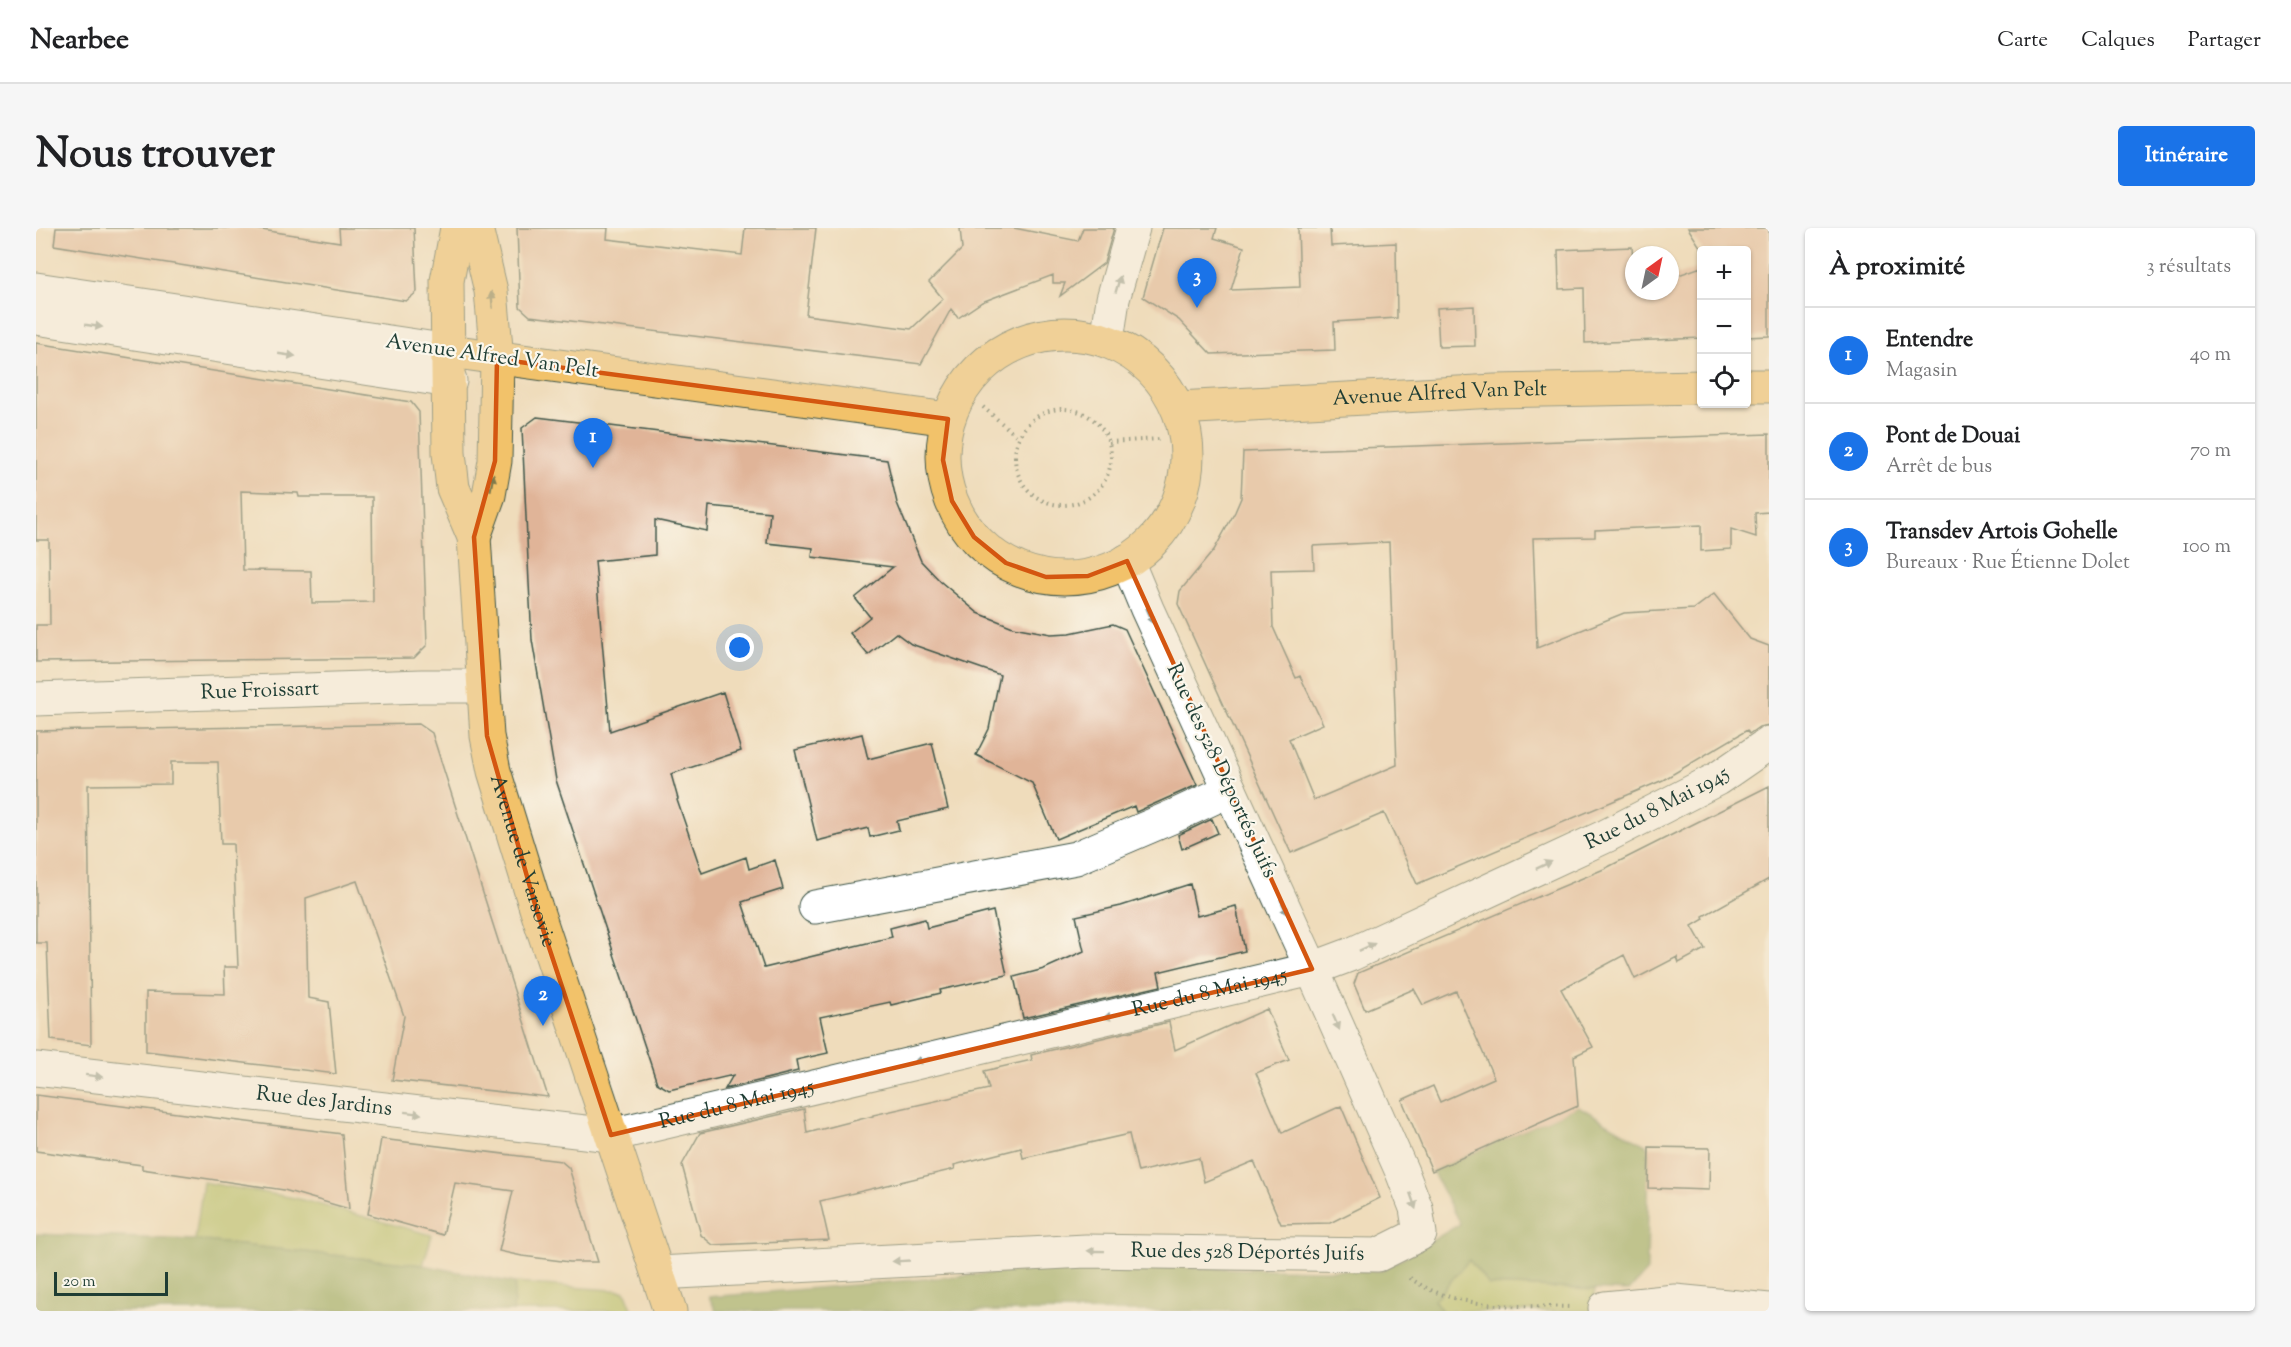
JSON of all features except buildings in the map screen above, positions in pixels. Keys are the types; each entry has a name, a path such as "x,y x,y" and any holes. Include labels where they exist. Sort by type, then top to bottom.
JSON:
{"main road":[{"name":"Avenue de Varsovie","path":"457,228 447,281 449,453 453,488 474,537 487,736 494,771 536,908 670,1309"},
{"name":"Avenue de Varsovie","path":"474,537 489,495 495,462 497,358 491,291 476,228"},
{"path":"1075,334 1107,341 1136,357 1161,379 1182,422 1187,465 1181,495 1169,521 1150,544 1128,561 1088,576 1077,577 1046,577 1006,563 974,537 952,501 943,460 948,419 962,389 984,364 1011,346 1042,335 1075,334"},
{"name":"Avenue Alfred Van Pelt","path":"449,366 497,358 948,419"},
{"path":"1751,387 1769,386"},
{"name":"Avenue Alfred Van Pelt","path":"1182,422 1495,391 1697,387"}],"street":[{"path":"1107,341 1113,299 1133,228"},
{"name":"Avenue Alfred Van Pelt","path":"36,289 449,366"},
{"path":"36,318 389,370 449,366"},
{"name":"Rue des 528 Déportés Juifs","path":"658,1273 1086,1251 1378,1256 1420,1234 1416,1208 1312,969 1147,609 1128,561"},
{"name":"Rue Froissart","path":"36,699 483,686"},
{"name":"Rue du 8 Mai 1945","path":"611,1135 1312,969 1363,949 1606,836 1717,779 1769,743"},
{"path":"815,907 1076,858 1230,790"},
{"name":"Rue des Jardins","path":"36,1069 611,1135"},
{"path":"1605,1308 1675,1301 1769,1310"}],"path":[{"path":"962,389 1019,438"},
{"path":"1058,409 1074,410 1090,416 1102,428 1109,442 1112,459 1108,476 1099,489 1086,500 1070,504 1053,504 1037,498 1025,486 1017,471 1015,454 1019,438 1028,424 1041,414 1058,409"},
{"path":"1109,442 1182,422"},
{"path":"1378,1256 1420,1286 1471,1303 1605,1308"}],"highlighted area":[{"path":"497,359 948,419 943,460 952,501 974,537 1006,563 1046,577 1088,576 1127,561 1312,969 611,1135 536,908 487,736 474,537 495,461"}],"green space":[{"path":"1578,1106 1649,1147 1647,1271 1629,1291 1489,1285 1469,1260 1434,1300 1442,1311 716,1311 709,1297 1081,1266 1381,1271 1460,1224 1432,1171"},
{"path":"203,1182 295,1198 432,1235 423,1265 195,1240"},
{"path":"36,1234 195,1240 423,1265 515,1283 513,1311 36,1311"},
{"path":"1469,1260 1489,1285 1595,1290 1592,1311 1442,1311 1434,1300"},
{"path":"515,1283 625,1291 633,1311 513,1311"}],"place":[{"name":"Transdev Artois Gohelle","path":"1197,308"},
{"name":"Entendre","path":"593,468"},
{"name":"Pont de Douai","path":"543,1026"}]}
